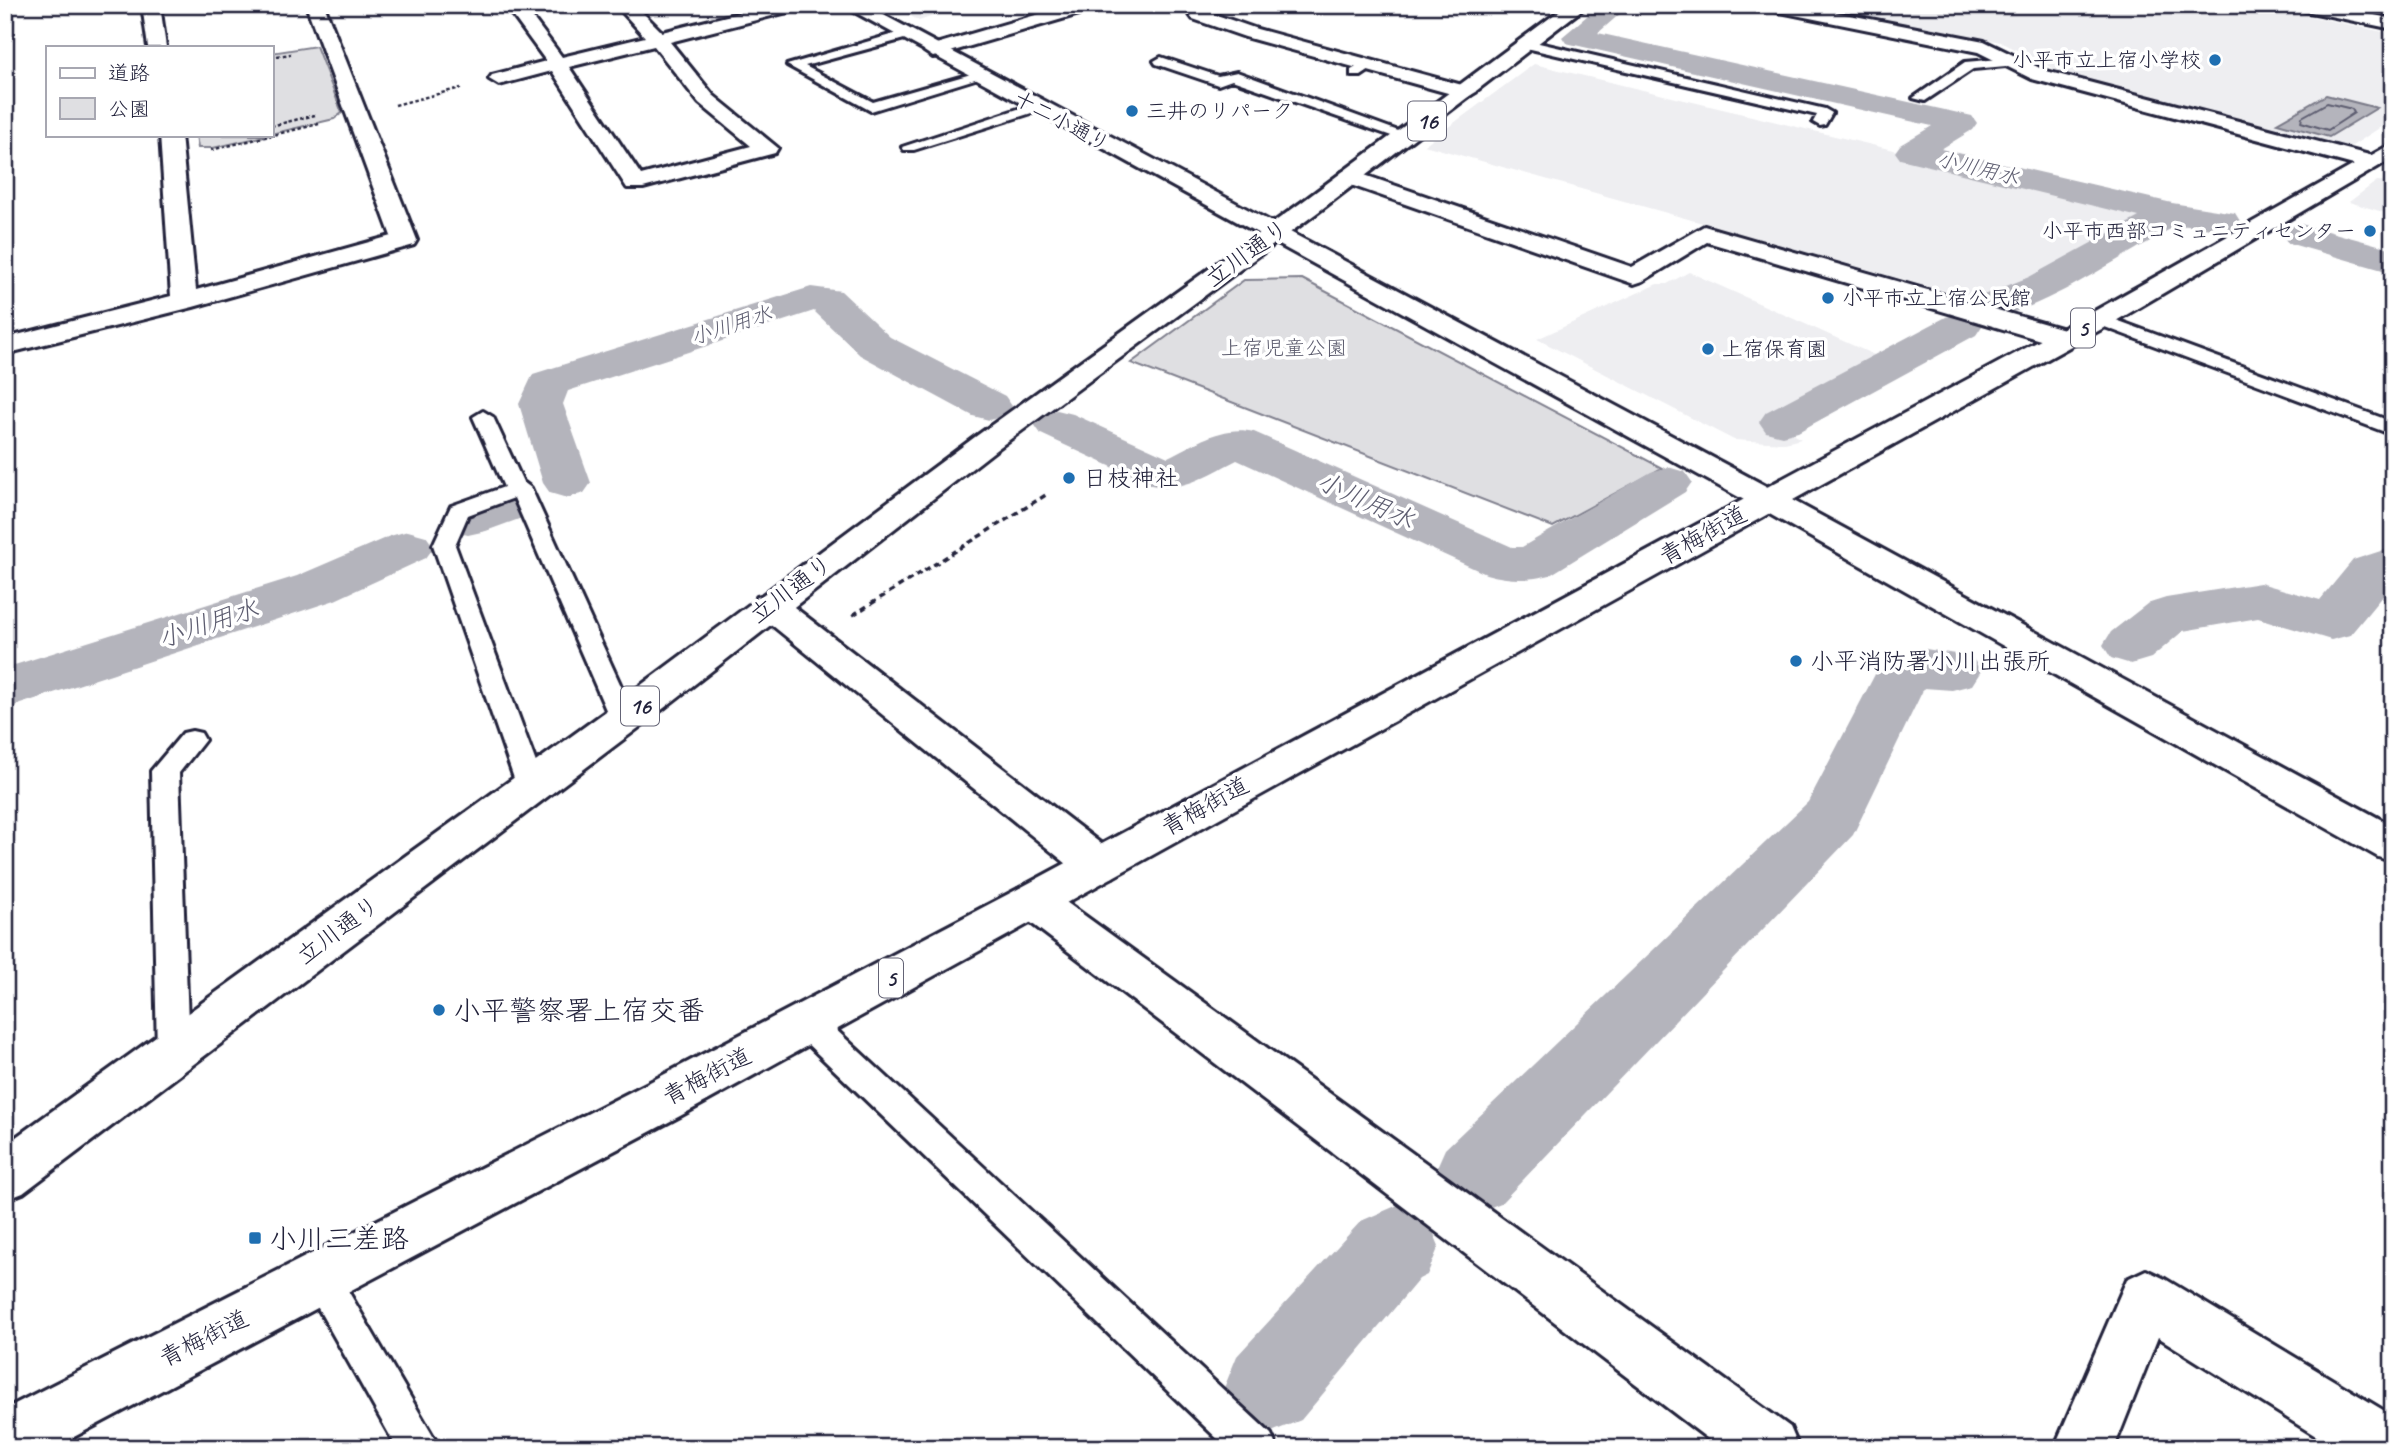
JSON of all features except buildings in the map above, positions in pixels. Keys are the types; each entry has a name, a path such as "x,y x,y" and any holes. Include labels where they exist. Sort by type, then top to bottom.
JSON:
{"street":[{"path":"150,5 157,46"},
{"path":"5,346 184,301 405,240 360,114 316,5"},
{"path":"514,5 557,64 635,183 767,148 706,99 658,39 625,5"},
{"path":"499,79 793,5"},
{"name":"十二小通り","path":"851,5 1035,107 1768,500 2393,846"},
{"path":"933,51 1090,5"},
{"path":"1210,5 1199,15 1363,70 1466,92"},
{"name":"立川通り","path":"5,1176 623,719 769,605 1466,92 1579,5"},
{"path":"1770,5 1984,47 2039,75 2363,165 2393,177"},
{"path":"2301,5 2393,24"},
{"path":"171,147 184,301"},
{"name":"青梅街道","path":"5,1441 807,1023 1033,901 2100,319 2393,149"},
{"path":"1350,177 1634,276 1704,233 2064,338"},
{"path":"769,605 1098,865"},
{"path":"1033,901 1769,1448"},
{"path":"2084,1448 2146,1298 2390,1448"}],"lane":[{"path":"904,35 794,65 871,107 978,75"},
{"path":"1526,44 1825,113 1819,122"},
{"path":"1161,61 1218,80 1232,75 1405,136"},
{"path":"1920,98 1970,65 2012,61"},
{"path":"909,147 1035,107"},
{"path":"2100,319 2393,429"},
{"path":"483,417 516,490"},
{"path":"531,787 444,545 459,512 520,488 623,719"},
{"path":"173,1052 165,771 192,740"},
{"path":"807,1023 1257,1448"},
{"path":"320,1278 419,1448"}],"path":[{"path":"273,135 499,79"},
{"path":"273,130 276,135"},
{"path":"171,147 267,136"},
{"path":"813,640 1049,493"}],"shaded area":[{"path":"892,5 965,5 919,21"},
{"name":"小平市立上宿小学校","path":"1806,5 2258,5 2393,34 2393,119 2352,146 2330,145 2072,78 2001,42"},
{"path":"1534,64 2160,214 1984,302 1424,145"},
{"path":"2377,181 2393,182 2393,215 2349,202"},
{"name":"上宿保育園","path":"1689,272 1881,358 1790,405 1776,425 1801,439 1785,443 1734,440 1537,339 1657,284 1667,284"}],"green space":[{"path":"316,46 342,113 334,119 273,134 273,53"},
{"path":"196,136 265,136 213,148 198,148"},
{"name":"上宿児童公園","path":"1302,279 1662,468 1553,527 1131,363 1244,280"}],"water":[{"path":"2326,95 2377,108 2329,137 2277,123"}],"waterway":[{"name":"小川用水","path":"1617,5 1576,37 1961,123 1912,152 2172,214"},
{"name":"小川用水","path":"1990,307 2043,285 2172,214"},
{"path":"2172,214 2222,221"},
{"name":"小川用水","path":"2301,235 2393,261"},
{"name":"小川用水","path":"567,483 541,404 549,383 811,299 827,300 875,346 989,406"},
{"name":"小川用水","path":"1782,422 1961,326"},
{"name":"小川用水","path":"1057,424 1168,475 1237,442 1504,563 1532,564 1668,482"},
{"name":"小川用水","path":"468,520 509,505"},
{"name":"小川用水","path":"5,689 316,588 408,547"},
{"name":"小川用水","path":"2131,645 2166,616 2260,600 2331,622 2372,572 2393,563"},
{"path":"1473,1176 1831,818 1902,675 1926,668 1952,671"},
{"path":"1269,1388 1390,1250 1398,1246"}],"place":[{"name":"小平市立上宿小学校","path":"2215,60"},
{"name":"三井のリパーク","path":"1132,111"},
{"name":"小平市西部コミュニティセンター","path":"2370,231"},
{"name":"小平市立上宿公民館","path":"1828,298"},
{"name":"上宿保育園","path":"1708,349"},
{"name":"日枝神社","path":"1069,478"},
{"name":"小平消防署小川出張所","path":"1796,661"},
{"name":"小平警察署上宿交番","path":"439,1010"},
{"name":"小川三差路","path":"255,1238"}]}
